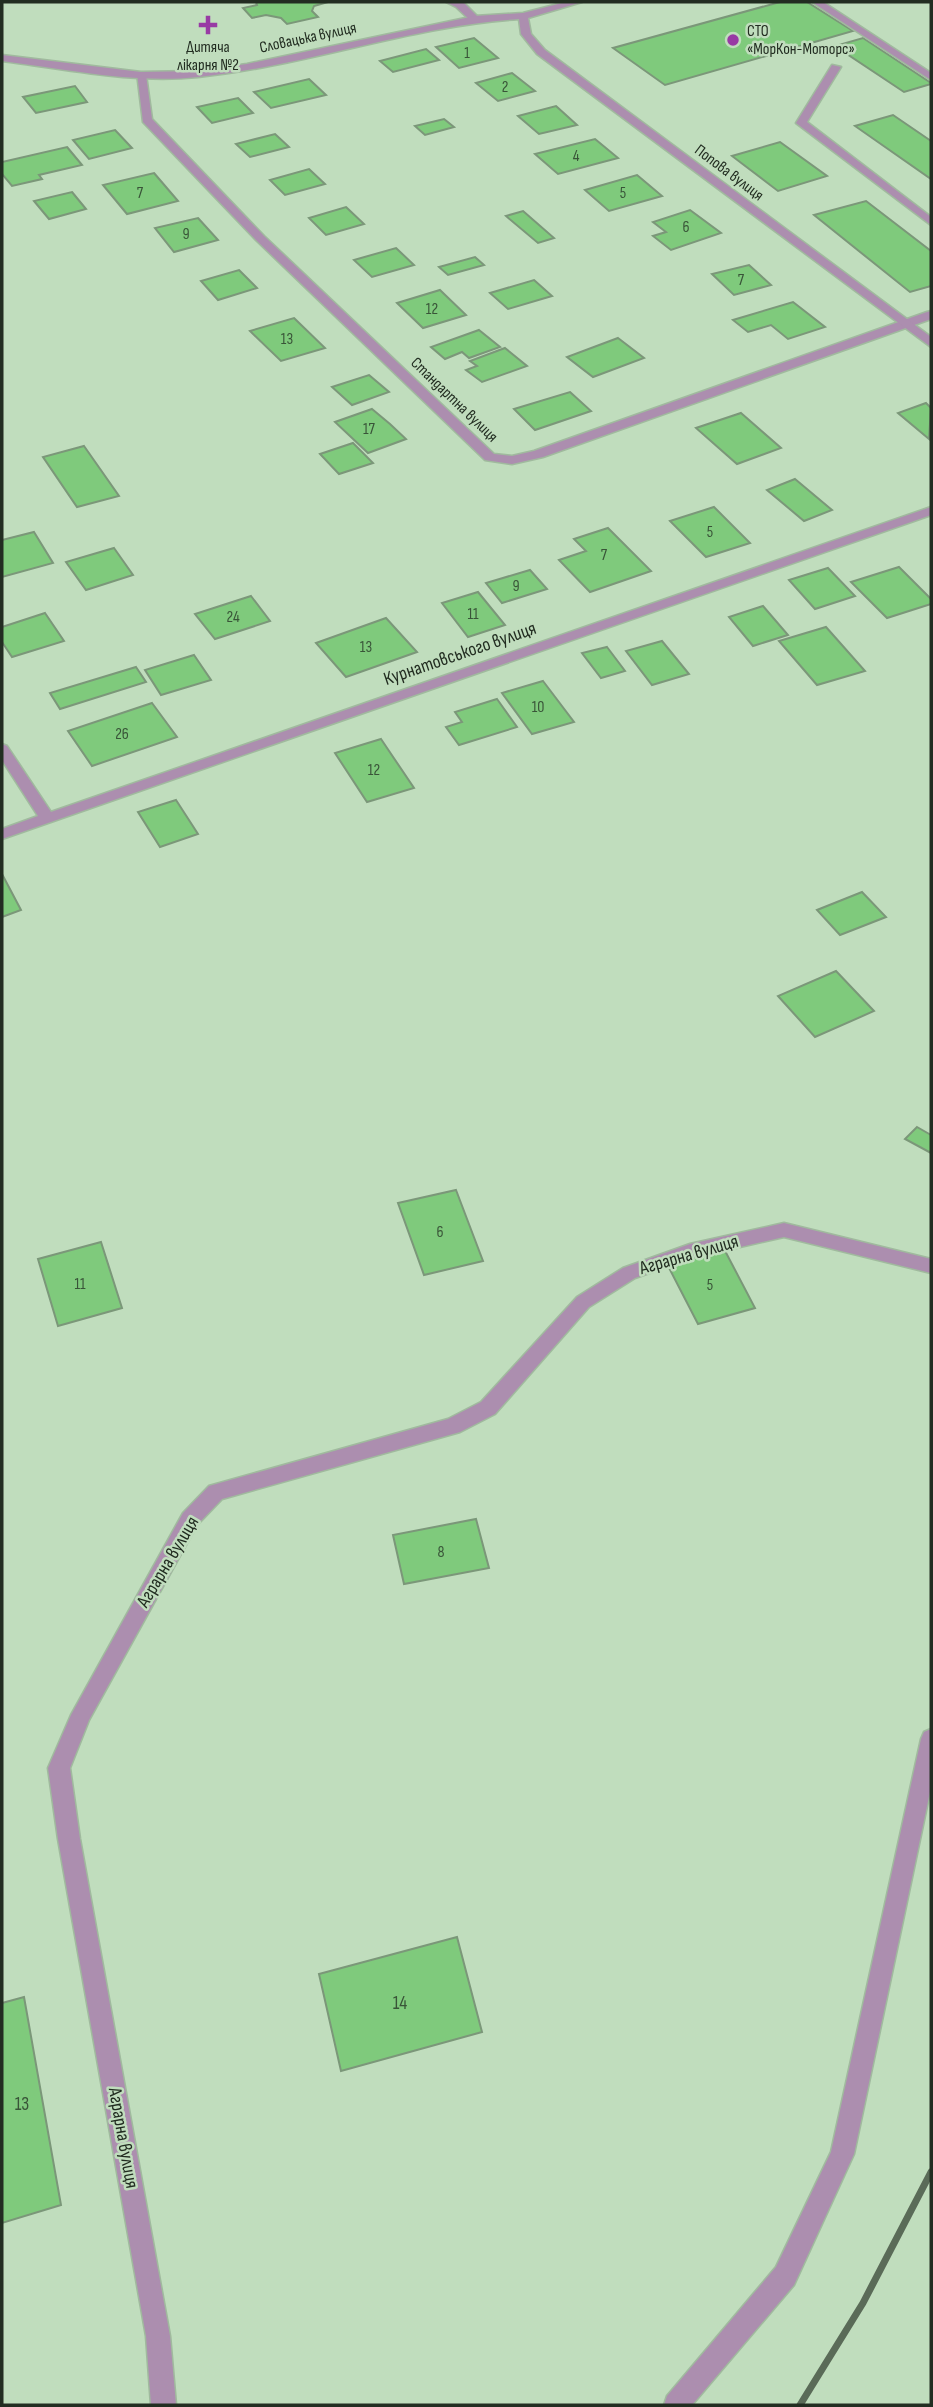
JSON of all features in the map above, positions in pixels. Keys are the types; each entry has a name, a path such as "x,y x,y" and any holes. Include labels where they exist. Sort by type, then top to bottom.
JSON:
{"street":[{"path":"451,2 460,5 475,19"},
{"name":"Словацька вулиця","path":"2,58 141,75 196,74 247,67 475,19 523,16 577,2"},
{"path":"817,2 931,77"},
{"name":"Попова вулиця","path":"523,16 526,34 541,52 931,343"},
{"path":"836,66 802,123 931,222"},
{"name":"Стандартна вулиця","path":"141,75 148,120 184,160 260,238 490,457 512,460 538,454 931,315"},
{"name":"Курнатовського вулиця","path":"2,834 931,512"},
{"path":"2,749 47,818"},
{"name":"Аграрна вулиця","path":"163,2405 159,2336 69,1839 59,1768 81,1715 190,1519 216,1492 453,1426 488,1408 583,1302 629,1273 690,1251 784,1230 931,1266"},
{"path":"676,2405 785,2276 842,2154 931,1739"}],"building":[{"path":"256,2 328,2 314,6 312,11 318,17 287,24 281,18 266,15 252,18 243,8 257,5"},
{"name":"СТО «МорКон-Моторс»","path":"780,2 807,2 853,31 665,85 613,48"},
{"path":"474,38 498,58 459,68 436,47"},
{"path":"863,38 931,84 904,92 835,46"},
{"path":"426,49 439,60 393,72 380,61"},
{"path":"512,73 535,91 498,101 476,83"},
{"path":"309,79 326,95 271,108 254,92"},
{"path":"75,86 87,102 36,113 23,97"},
{"path":"238,98 253,113 212,123 197,107"},
{"path":"556,106 577,125 539,134 518,116"},
{"path":"893,115 931,141 931,179 855,126"},
{"path":"444,119 454,127 425,135 415,126"},
{"path":"115,130 132,148 89,159 73,140"},
{"path":"275,134 289,147 250,157 236,144"},
{"path":"595,139 618,158 558,174 535,154"},
{"path":"780,142 827,176 778,191 732,156"},
{"path":"67,147 82,165 39,175 42,179 12,186 2,174 2,162"},
{"path":"309,169 325,184 285,195 270,180"},
{"path":"154,173 178,201 127,214 103,185"},
{"path":"637,175 662,196 609,211 585,190"},
{"path":"72,192 86,209 49,219 34,201"},
{"path":"866,201 931,251 931,286 910,292 814,215"},
{"path":"346,207 364,224 326,235 309,218"},
{"path":"690,210 721,233 671,250 653,236 666,232 653,222"},
{"path":"523,211 554,238 538,243 506,216"},
{"path":"198,218 218,240 174,252 155,228"},
{"path":"396,248 414,265 372,277 354,260"},
{"path":"475,257 484,265 448,275 439,267"},
{"path":"749,265 771,285 734,295 712,274"},
{"path":"239,270 257,288 218,300 201,281"},
{"path":"534,280 552,296 508,309 490,293"},
{"path":"440,290 466,315 423,328 397,303"},
{"path":"793,302 825,327 788,339 771,325 748,332 733,320"},
{"path":"294,318 325,348 281,361 250,331"},
{"path":"479,330 500,347 469,358 462,352 445,359 431,347"},
{"path":"618,338 644,358 593,377 567,357"},
{"path":"505,348 527,366 482,382 466,370 477,366 470,361"},
{"path":"369,375 389,392 352,405 332,387"},
{"path":"570,392 591,411 535,430 514,409"},
{"path":"926,403 931,408 929,439 898,413"},
{"path":"372,409 406,439 368,453 335,422"},
{"path":"741,413 781,448 737,464 696,428"},
{"path":"353,443 373,463 339,474 320,454"},
{"path":"84,446 119,496 77,507 43,457"},
{"path":"795,479 832,510 804,521 767,490"},
{"path":"714,507 750,543 706,557 670,521"},
{"path":"608,528 651,571 590,592 559,560 586,551 574,539"},
{"path":"34,532 53,563 2,577 2,540"},
{"path":"114,548 133,575 86,590 66,562"},
{"path":"899,567 931,599 931,604 887,618 851,582"},
{"path":"828,568 855,596 815,609 789,580"},
{"path":"530,570 547,589 502,603 486,583"},
{"path":"478,592 505,625 468,637 442,603"},
{"path":"251,596 270,621 215,639 195,614"},
{"path":"763,606 788,635 753,646 729,617"},
{"path":"45,613 64,641 12,657 2,642 2,627"},
{"path":"386,618 417,652 346,677 316,643"},
{"path":"826,627 865,671 817,685 779,641"},
{"path":"662,641 689,674 652,685 626,651"},
{"path":"607,647 625,671 601,678 582,653"},
{"path":"194,655 211,680 161,695 145,670"},
{"path":"136,667 146,682 60,709 50,693"},
{"path":"543,681 574,722 532,734 502,693"},
{"path":"497,699 517,727 459,745 446,727 462,722 455,712"},
{"path":"152,703 177,737 92,766 68,731"},
{"path":"381,739 414,788 367,802 335,753"},
{"path":"176,800 198,834 160,847 138,812"},
{"path":"2,874 21,910 2,917"},
{"path":"862,892 886,917 840,935 817,910"},
{"path":"836,971 874,1011 815,1037 778,996"},
{"path":"917,1127 931,1135 931,1153 905,1139"},
{"path":"456,1190 483,1261 424,1275 398,1203"},
{"path":"101,1242 122,1308 58,1326 38,1259"},
{"path":"723,1247 755,1308 698,1324 666,1262"},
{"path":"476,1519 489,1568 404,1584 393,1535"},
{"path":"457,1937 482,2032 341,2071 319,1974"},
{"path":"24,1997 61,2205 2,2223 2,2003"}],"railway":[{"path":"800,2405 863,2303 931,2172"}],"place":[{"name":"Дитяча лікарня №2","path":"208,25"},
{"name":"СТО «МорКон-Моторс»","path":"733,40"}]}
